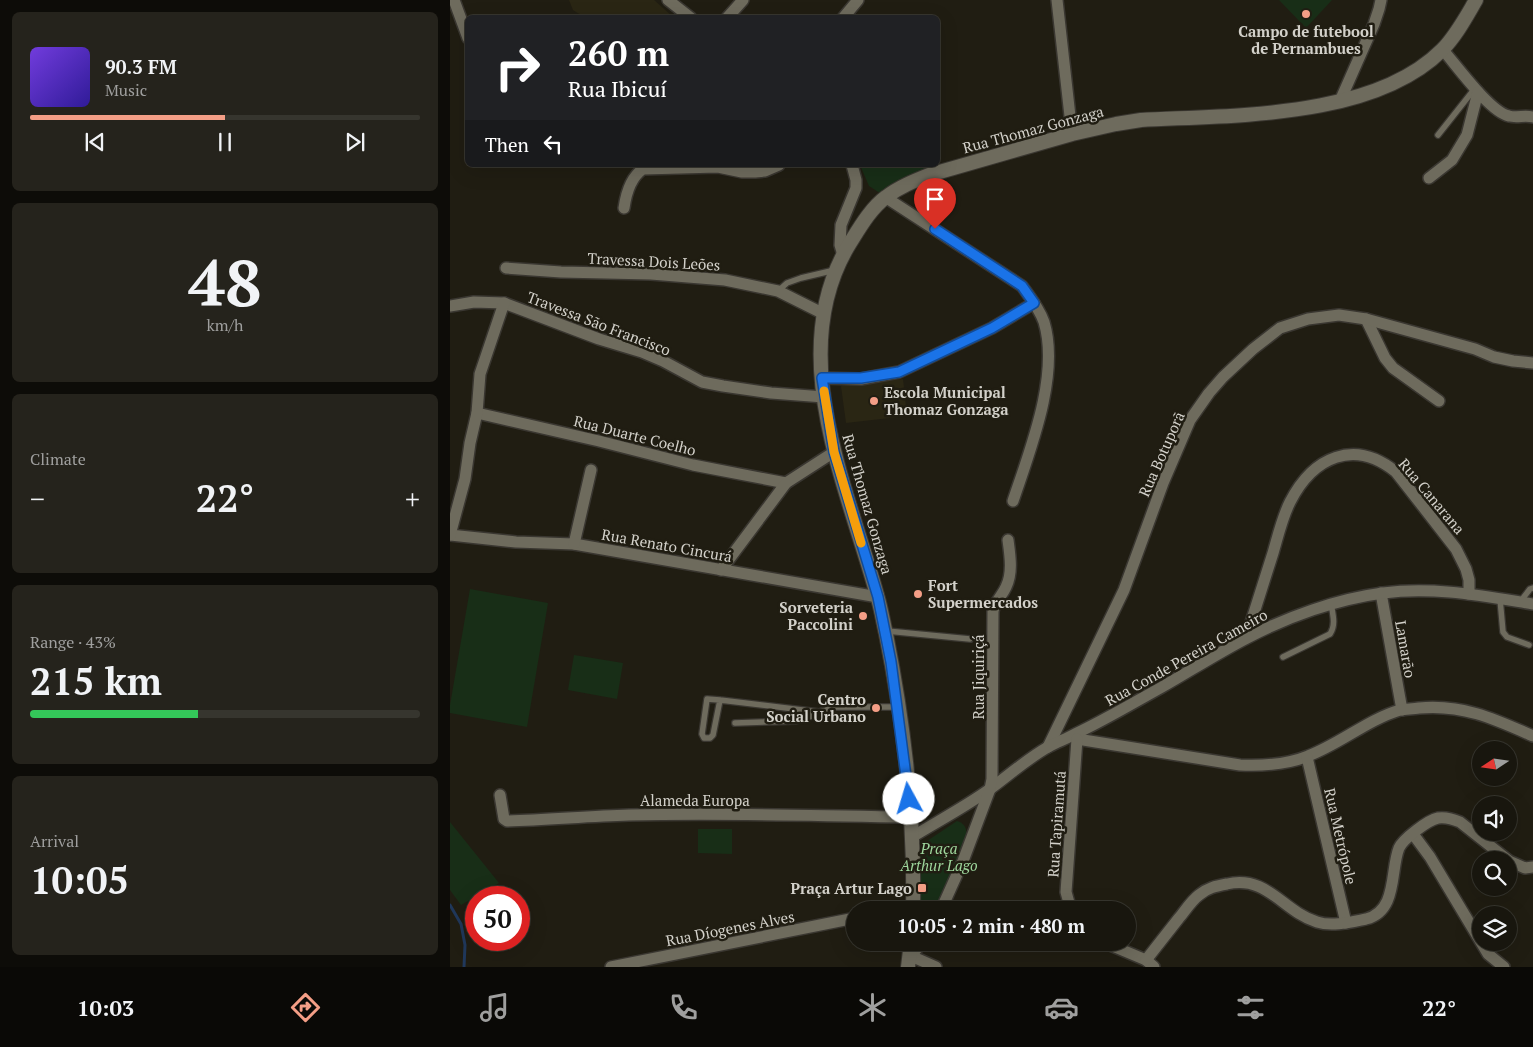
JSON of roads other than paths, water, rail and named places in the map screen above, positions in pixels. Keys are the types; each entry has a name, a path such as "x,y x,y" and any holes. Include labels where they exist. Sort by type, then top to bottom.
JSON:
{"main road":[{"name":"Rua Thomaz Gonzaga","path":"913,901 912,837 905,817 898,707 891,662 878,597 834,452 824,397 821,335 828,294 842,255 864,221 885,198 899,188 928,175 1072,134 1116,124 1141,120 1296,110 1340,101 1383,87 1424,66 1443,50 1465,20 1476,0"}],"street":[{"path":"454,0 465,30"},
{"path":"668,0 687,15"},
{"path":"729,15 743,0"},
{"path":"846,15 858,0"},
{"path":"1057,0 1072,134"},
{"path":"1340,101 1374,24 1381,0"},
{"path":"1443,50 1497,110 1509,116 1533,117"},
{"path":"1429,178 1452,160 1467,135 1477,90"},
{"path":"624,208 627,192 642,169 691,167"},
{"path":"720,167 742,172 765,171 774,167"},
{"path":"842,255 840,245 841,226 856,188 853,167"},
{"path":"885,198 1022,286 1043,320 1048,343 1044,401 1013,501"},
{"name":"Travessa Dois Leões","path":"506,268 561,272 688,276 725,280 778,291 824,314"},
{"name":"Travessa São Francisco","path":"450,306 474,302 504,303 600,339 642,352 702,382 771,393 824,397"},
{"path":"450,535 466,480 470,443 477,413 480,374 504,303"},
{"path":"822,378 861,378 899,372 992,328 1034,303"},
{"name":"Rua Botuporã","path":"1048,747 1124,590 1178,446 1190,420 1223,377 1253,349 1280,328 1308,319 1339,315 1366,319 1475,349 1507,360 1533,363"},
{"path":"1366,319 1393,368 1439,401"},
{"name":"Rua Duarte Coelho","path":"477,413 693,465 786,483"},
{"path":"721,570 786,483 834,452"},
{"name":"Rua Canarana","path":"1246,638 1282,522 1290,503 1300,485 1310,475 1320,466 1341,456 1353,454 1370,457 1387,465 1396,472 1456,549 1466,569 1469,580 1469,594"},
{"path":"574,544 591,470"},
{"name":"Rua Renato Cincurá","path":"450,535 516,542 574,544 878,597"},
{"name":"Rua Jiquiriçá","path":"990,789 993,768 993,611 995,603 1009,582 1008,540"},
{"name":"Rua Conde Pereira Cameiro","path":"912,837 990,789 1048,747 1076,737 1246,638 1288,620 1331,604 1382,593 1402,591 1469,594 1533,604"},
{"name":"Lamarão","path":"1382,593 1402,710"},
{"path":"1076,737 1240,765 1265,766 1307,757 1379,719 1402,710 1427,707 1452,708 1476,712 1533,736"},
{"name":"Rua Tapiramutá","path":"1068,901 1066,892 1076,737"},
{"name":"Rua Metrópole","path":"1307,757 1346,923"},
{"path":"944,901 963,861 990,789"},
{"name":"Alameda Europa","path":"500,795 504,819 507,821 580,816 655,814 784,814 905,817"},
{"path":"1123,951 1150,963 1199,895 1211,887 1239,881 1261,887 1303,917 1319,923 1346,923 1376,915 1384,908 1388,898 1395,875 1399,848 1402,843 1427,822 1438,818 1451,818 1460,822 1497,851"},
{"path":"1413,834 1430,857 1488,954 1504,967"},
{"path":"1517,864 1526,868 1533,867"},
{"name":"Rua Díogenes Alves","path":"612,967 647,963 846,920"},
{"path":"910,955 936,967"}],"lane":[{"path":"1438,135 1477,90"},
{"path":"778,291 787,283 836,270"},
{"path":"1520,602 1530,589 1533,588"},
{"path":"1500,599 1503,632 1506,637 1529,644"},
{"path":"1283,657 1330,634 1334,624 1331,604"},
{"path":"885,631 970,639"},
{"path":"720,700 713,734 710,738 704,738 702,734 707,699 720,700 819,712"},
{"path":"735,723 796,722 834,707 898,707"}],"waterway":[{"path":"450,905 461,924 465,945 464,967"}],"place":[{"name":"Campo de futebool de Pernambues","path":"1306,14"},
{"name":"Escola Municipal Thomaz Gonzaga","path":"874,401"},
{"name":"Fort Supermercados","path":"918,594"},
{"name":"Sorveteria Paccolini","path":"863,616"},
{"name":"Centro Social Urbano","path":"876,708"},
{"name":"Praça Artur Lago","path":"922,888"}],"park label":[{"name":"Praça Arthur Lago","path":"939,856"}]}
